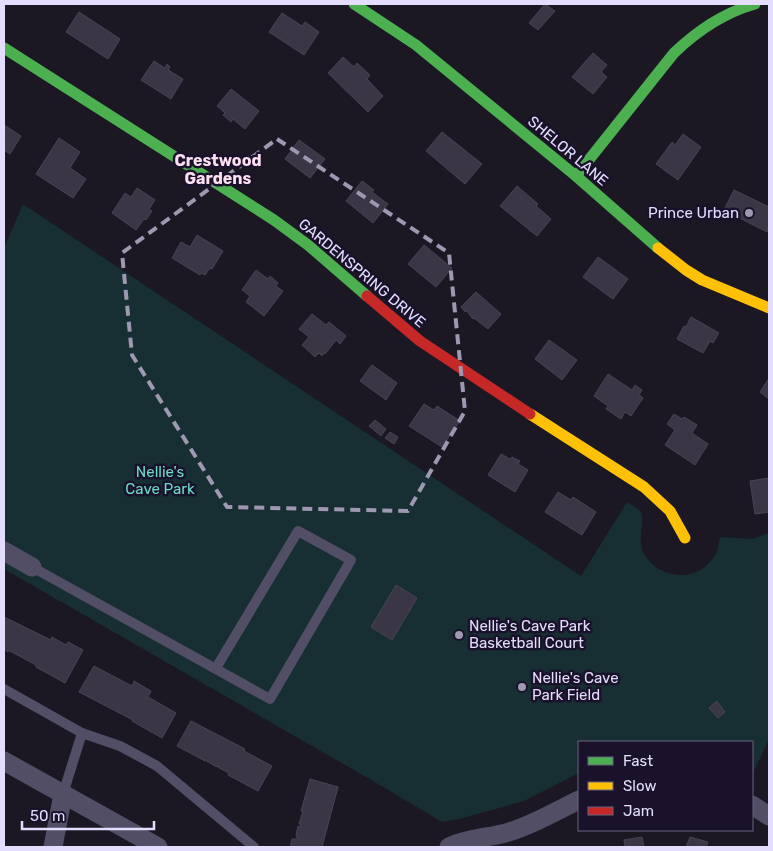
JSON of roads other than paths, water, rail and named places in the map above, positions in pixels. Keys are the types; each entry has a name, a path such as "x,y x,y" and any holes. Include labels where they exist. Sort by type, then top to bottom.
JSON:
{"street":[{"name":"SHELOR LANE","path":"354,4 416,45 576,176 666,255 686,270 702,280 769,308"},
{"path":"576,176 674,53 689,39 724,15 755,4"},
{"name":"GARDENSPRING DRIVE","path":"4,48 274,220 308,245 420,341 492,390 644,487 670,511 685,538"},
{"path":"4,551 32,567"},
{"path":"4,761 158,847"},
{"path":"53,847 63,794"},
{"path":"449,847 516,830 578,800"},
{"path":"753,807 769,816"}],"lane":[{"path":"32,567 270,699 350,560 298,531 216,668"},
{"path":"4,689 82,732 120,746 156,766 254,847"},
{"path":"63,794 82,732"}],"place":[{"name":"Prince Urban","path":"749,213"},
{"name":"Nellie's Cave Park Basketball Court","path":"459,635"},
{"name":"Nellie's Cave Park Field","path":"522,687"}],"district":[{"name":"Crestwood Gardens","path":"218,169"}],"park label":[{"name":"Nellie's Cave Park","path":"160,480"}]}
